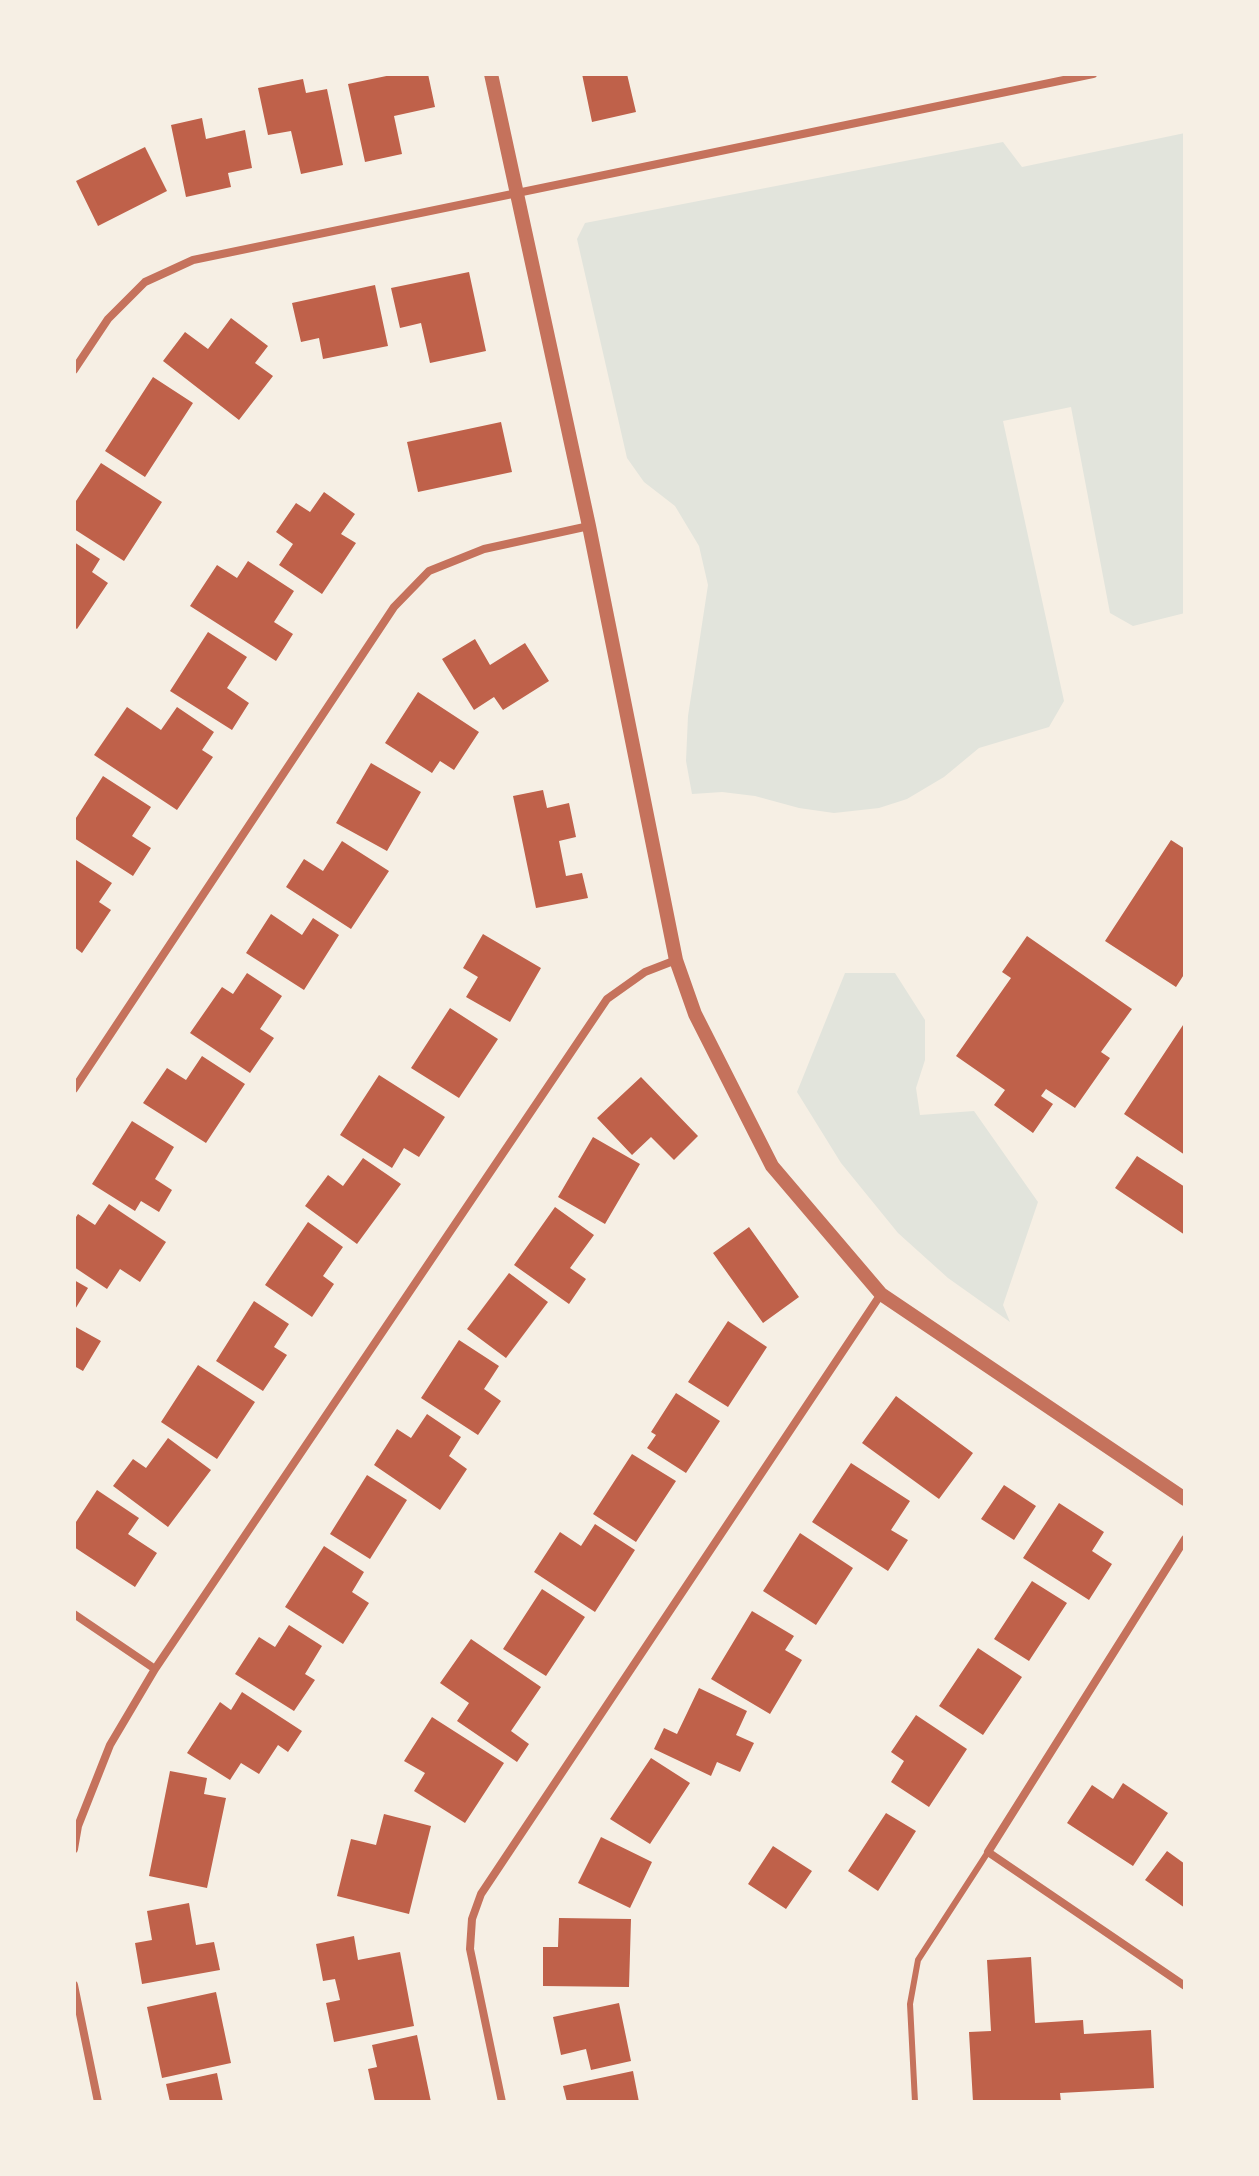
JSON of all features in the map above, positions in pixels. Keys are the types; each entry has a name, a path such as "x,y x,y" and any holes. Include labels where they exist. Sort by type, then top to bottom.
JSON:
{"street":[{"path":"491,74 589,526 676,960 695,1014 772,1166 881,1294 1185,1499"},
{"path":"74,370 108,319 145,282 193,260 1093,74"},
{"path":"74,1089 394,607 429,571 484,549 589,526"},
{"path":"74,1849 78,1826 110,1745 155,1669 607,999 645,972 676,960"},
{"path":"502,2102 470,1949 472,1919 481,1894 881,1294"},
{"path":"1185,1539 988,1852 1185,1986"},
{"path":"74,1614 155,1669"},
{"path":"74,1985 98,2102"}],"lane":[{"path":"915,2102 910,2004 918,1960 988,1852"}],"shaded area":[{"path":"1185,133 1185,613 1133,626 1110,613 1071,407 1003,421 1064,701 1049,727 979,748 944,777 907,799 879,808 834,813 799,808 755,796 722,792 692,794 686,761 688,716 708,585 699,546 675,506 644,482 627,458 577,239 585,223 1003,142 1022,167"},
{"path":"845,973 895,973 925,1020 925,1060 916,1088 920,1115 974,1111 1038,1202 1003,1305 1010,1322 948,1278 898,1233 841,1163 797,1092"}],"building":[{"path":"396,74 428,74 435,107 394,116 402,154 365,162 348,84"},
{"path":"582,74 627,74 636,112 592,122"},
{"path":"303,79 306,93 327,89 343,165 301,174 291,131 268,135 258,88"},
{"path":"202,118 206,139 245,130 252,168 228,173 231,187 186,197 171,125"},
{"path":"145,147 167,191 98,226 76,181"},
{"path":"469,272 486,351 430,363 421,323 400,328 391,288"},
{"path":"375,285 388,346 323,359 319,338 301,342 292,303"},
{"path":"231,318 268,346 255,363 273,376 239,420 163,361 185,332 208,349"},
{"path":"153,377 193,403 145,477 105,451"},
{"path":"501,422 512,472 418,492 407,442"},
{"path":"101,463 162,502 124,561 74,529 74,504"},
{"path":"324,492 355,514 341,534 356,543 322,594 279,565 293,544 276,532 296,503 310,512"},
{"path":"74,542 100,559 92,572 108,583 77,629 74,627"},
{"path":"248,561 294,591 274,622 293,634 276,661 190,606 217,565 237,578"},
{"path":"208,632 247,657 227,688 249,703 232,730 170,691"},
{"path":"475,639 490,665 525,643 549,681 503,710 494,697 474,710 442,659"},
{"path":"418,692 479,732 454,770 440,761 432,773 385,743"},
{"path":"127,707 161,730 177,707 214,732 202,750 213,757 177,810 94,755"},
{"path":"371,763 421,792 387,851 336,823"},
{"path":"103,776 151,807 132,836 151,848 133,876 74,838 74,821"},
{"path":"543,790 547,808 569,803 576,837 559,841 566,876 582,873 588,898 536,908 513,796"},
{"path":"1171,840 1185,849 1185,973 1176,987 1105,941"},
{"path":"342,841 389,871 351,929 286,887 304,859 323,871"},
{"path":"76,860 112,883 99,902 111,910 82,953 74,947"},
{"path":"271,914 302,935 313,918 339,935 304,990 246,953"},
{"path":"483,934 541,968 510,1022 466,997 478,977 463,968"},
{"path":"1027,936 1132,1009 1101,1052 1110,1058 1075,1108 1046,1089 1041,1096 1053,1104 1033,1133 994,1105 1005,1090 956,1056 1011,978 1002,972"},
{"path":"247,973 282,996 260,1029 274,1038 250,1073 190,1033 222,987 233,994"},
{"path":"450,1008 498,1039 459,1098 411,1068"},
{"path":"1185,1022 1185,1155 1124,1114"},
{"path":"202,1056 245,1084 206,1143 143,1103 167,1068 186,1080"},
{"path":"379,1075 445,1117 419,1157 404,1148 392,1168 340,1135"},
{"path":"641,1077 698,1136 674,1160 651,1137 632,1155 597,1118"},
{"path":"132,1121 174,1147 155,1179 172,1190 159,1212 141,1201 135,1211 92,1184"},
{"path":"593,1137 640,1164 605,1224 558,1197"},
{"path":"1137,1156 1185,1187 1185,1235 1115,1188"},
{"path":"363,1158 401,1184 357,1244 305,1206 328,1175 343,1186"},
{"path":"109,1204 166,1242 140,1282 120,1269 107,1289 74,1267 74,1220 78,1214 95,1225"},
{"path":"555,1207 594,1235 570,1268 586,1279 569,1304 514,1265"},
{"path":"308,1222 343,1247 323,1276 334,1284 312,1317 265,1285"},
{"path":"749,1227 799,1297 763,1323 713,1253"},
{"path":"509,1273 548,1302 506,1358 467,1329"},
{"path":"74,1280 88,1288 74,1311"},
{"path":"254,1301 289,1324 274,1347 287,1355 263,1391 216,1361"},
{"path":"728,1321 767,1347 728,1407 688,1382"},
{"path":"74,1326 101,1341 83,1371 74,1366"},
{"path":"459,1340 499,1366 484,1389 501,1401 478,1435 421,1398"},
{"path":"198,1365 255,1402 217,1459 161,1422"},
{"path":"676,1393 720,1421 686,1473 647,1448 656,1435 651,1432"},
{"path":"896,1396 973,1453 939,1499 862,1443"},
{"path":"427,1414 461,1437 449,1456 467,1469 440,1510 374,1465 397,1429 411,1438"},
{"path":"168,1438 211,1470 168,1527 113,1486 133,1459 146,1468"},
{"path":"632,1454 676,1481 636,1542 593,1514"},
{"path":"851,1463 910,1501 891,1530 908,1540 888,1571 812,1522"},
{"path":"367,1475 407,1500 370,1559 330,1534"},
{"path":"1004,1485 1036,1506 1014,1540 981,1519"},
{"path":"97,1490 139,1518 128,1534 157,1553 135,1587 74,1547 74,1525"},
{"path":"1059,1503 1104,1532 1092,1551 1112,1564 1089,1600 1023,1558"},
{"path":"595,1524 635,1550 595,1612 534,1572 560,1532 581,1546"},
{"path":"800,1533 853,1568 816,1625 763,1591"},
{"path":"324,1546 364,1572 352,1592 369,1603 343,1644 285,1607"},
{"path":"1032,1581 1067,1603 1029,1661 994,1639"},
{"path":"542,1589 585,1617 546,1676 503,1649"},
{"path":"752,1611 794,1636 785,1650 802,1660 770,1714 711,1679"},
{"path":"289,1625 322,1646 305,1674 315,1680 294,1711 235,1674 259,1637 275,1647"},
{"path":"471,1639 541,1687 511,1731 529,1744 517,1762 457,1721 469,1703 440,1683"},
{"path":"978,1648 1022,1677 983,1735 939,1706"},
{"path":"699,1688 747,1711 736,1735 754,1743 740,1772 717,1762 711,1776 654,1749 664,1728 677,1734"},
{"path":"242,1692 302,1731 288,1752 278,1745 259,1774 241,1763 230,1780 187,1753 220,1702 231,1710"},
{"path":"916,1715 967,1749 929,1807 891,1782 904,1761 891,1752"},
{"path":"432,1717 504,1763 465,1823 414,1791 425,1773 404,1761"},
{"path":"651,1758 690,1783 650,1844 610,1819"},
{"path":"170,1771 207,1778 204,1794 226,1798 207,1888 149,1876"},
{"path":"1123,1783 1168,1813 1133,1866 1067,1823 1092,1785 1113,1799"},
{"path":"886,1813 916,1831 878,1891 848,1871"},
{"path":"384,1814 431,1826 409,1914 337,1896 351,1839 376,1845"},
{"path":"601,1837 652,1862 630,1908 578,1883"},
{"path":"773,1846 812,1871 786,1909 748,1884"},
{"path":"1167,1851 1185,1864 1185,1908 1145,1880"},
{"path":"189,1903 196,1945 214,1942 220,1970 142,1984 135,1943 152,1940 147,1911"},
{"path":"559,1918 631,1919 629,1987 543,1986 543,1947 558,1947"},
{"path":"354,1936 358,1960 400,1952 414,2026 334,2042 326,2003 340,2000 335,1979 323,1981 316,1944"},
{"path":"1031,1957 1035,2023 1083,2020 1084,2034 1151,2030 1154,2088 1060,2093 1061,2102 973,2102 969,2032 991,2031 987,1960"},
{"path":"216,1992 231,2063 162,2078 147,2007"},
{"path":"619,2003 631,2061 591,2070 586,2049 561,2055 553,2017"},
{"path":"417,2035 431,2102 375,2102 368,2069 377,2067 372,2045"},
{"path":"633,2071 639,2102 567,2102 563,2086"},
{"path":"217,2073 223,2102 170,2102 166,2084"}]}
